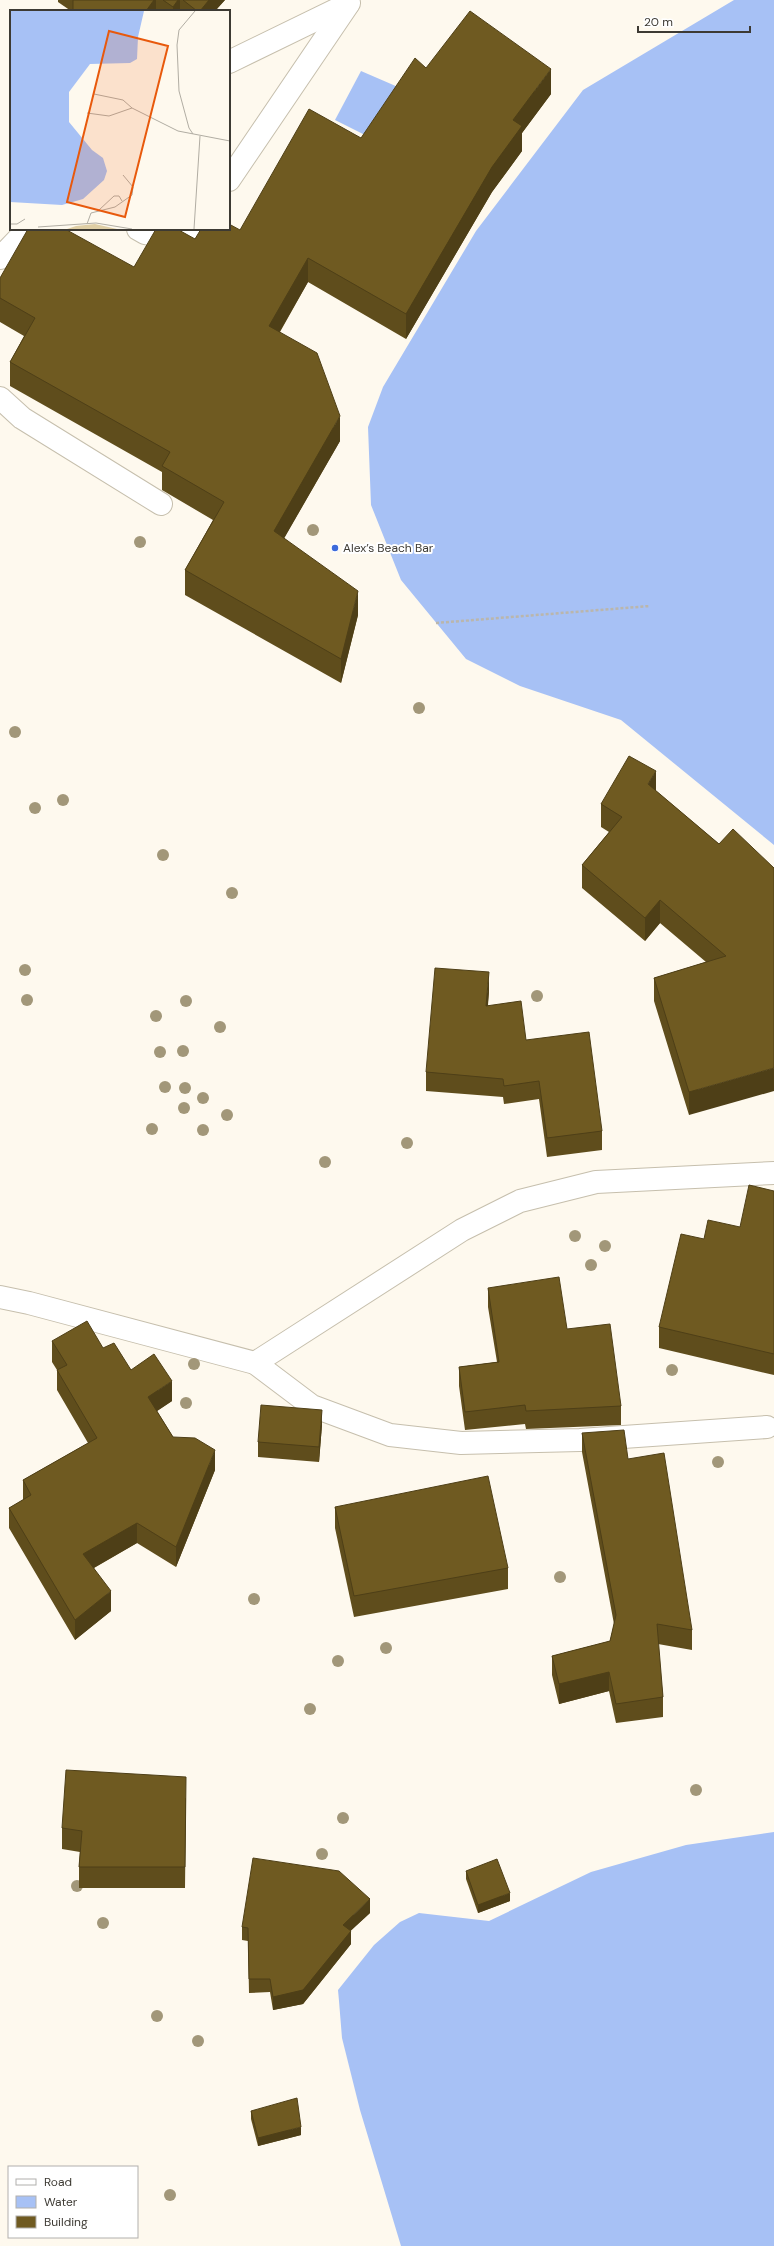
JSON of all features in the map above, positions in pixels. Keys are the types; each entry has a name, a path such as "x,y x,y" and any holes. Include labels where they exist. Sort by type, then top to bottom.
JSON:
{"street":[{"path":"230,62 351,2"},
{"path":"230,179 351,2"},
{"path":"0,258 27,230"},
{"path":"140,230 145,233 173,239 187,230"},
{"path":"0,398 22,418 161,504"},
{"path":"255,1363 462,1230 520,1201 596,1182 774,1173"},
{"path":"0,1297 29,1303 255,1363 312,1406 390,1435 461,1443 580,1440 767,1427"}],"path":[{"path":"436,623 650,606"}],"water":[{"path":"734,0 774,0 774,845 621,720 520,686 466,659 401,580 371,505 368,427 383,387 476,231 583,90"},
{"path":"361,71 398,87 369,137 335,120"},
{"path":"774,1832 774,2246 401,2246 360,2110 342,2038 338,1990 374,1945 400,1922 419,1913 489,1921 591,1872 686,1845"}],"building":[{"path":"73,0 154,0 147,10 73,10"},
{"path":"163,0 178,0 173,7"},
{"path":"183,0 209,0 201,10 196,10"},
{"path":"470,11 551,69 513,120 522,126 492,167 406,314 308,258 269,326 317,353 340,416 274,531 358,591 341,659 185,570 224,502 162,466 170,452 10,362 35,318 0,298 0,278 27,230 67,230 134,267 155,230 179,230 195,239 200,230 230,230 230,225 240,230 309,109 361,138 415,58 426,68"},
{"path":"629,756 656,771 648,784 719,844 733,829 774,868 774,1068 689,1092 654,978 726,956 660,900 645,918 582,865 622,817 601,804"},
{"path":"435,968 489,972 486,1006 521,1001 526,1040 589,1032 602,1131 547,1138 539,1081 504,1086 503,1079 426,1072"},
{"path":"749,1185 774,1191 774,1354 659,1327 681,1234 704,1239 708,1220 740,1227"},
{"path":"559,1277 567,1329 610,1324 621,1406 526,1411 525,1405 465,1412 459,1367 499,1362 488,1288"},
{"path":"87,1321 103,1348 114,1343 131,1370 154,1354 172,1381 148,1397 173,1437 195,1438 215,1450 176,1547 137,1523 83,1554 111,1591 75,1620 9,1508 31,1495 23,1480 97,1438 57,1370 67,1365 52,1341"},
{"path":"261,1405 322,1410 319,1447 258,1442"},
{"path":"624,1430 628,1459 664,1453 692,1630 657,1624 663,1697 616,1704 609,1672 559,1684 552,1656 610,1641 616,1615 582,1433"},
{"path":"488,1476 508,1568 354,1596 335,1507"},
{"path":"66,1770 186,1777 185,1867 79,1867 82,1831 62,1828"},
{"path":"253,1858 339,1871 370,1899 343,1925 351,1931 303,1990 273,1997 270,1979 249,1979 248,1928 242,1927"},
{"path":"497,1859 510,1893 478,1905 466,1871"},
{"path":"297,2098 301,2127 258,2138 251,2111"}],"place":[{"name":"Alex’s Beach Bar","path":"335,548"}]}
